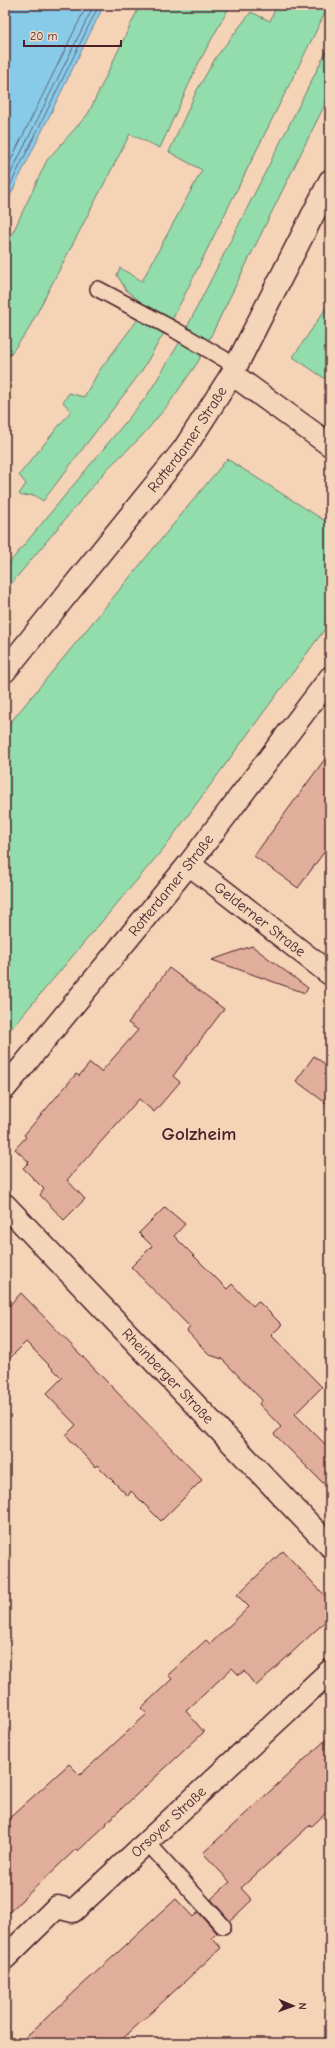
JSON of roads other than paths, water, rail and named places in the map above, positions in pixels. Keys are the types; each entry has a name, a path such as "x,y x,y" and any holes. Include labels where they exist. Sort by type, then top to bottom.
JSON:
{"street":[{"name":"Rotterdamer Straße","path":"5,671 184,449 234,370 330,182"},
{"path":"234,370 330,445"},
{"name":"Rotterdamer Straße","path":"5,1088 189,864 330,678"},
{"name":"Gelderner Straße","path":"189,864 330,974"},
{"name":"Rheinberger Straße","path":"5,1205 330,1546"},
{"name":"Orsoyer Straße","path":"5,1958 57,1907 73,1911 330,1671"}],"lane":[{"path":"98,289 175,330 234,370"},
{"path":"147,1842 223,1926"}],"water":[{"path":"5,5 104,5 5,206"}],"district":[{"name":"Golzheim","path":"199,1134"}]}
